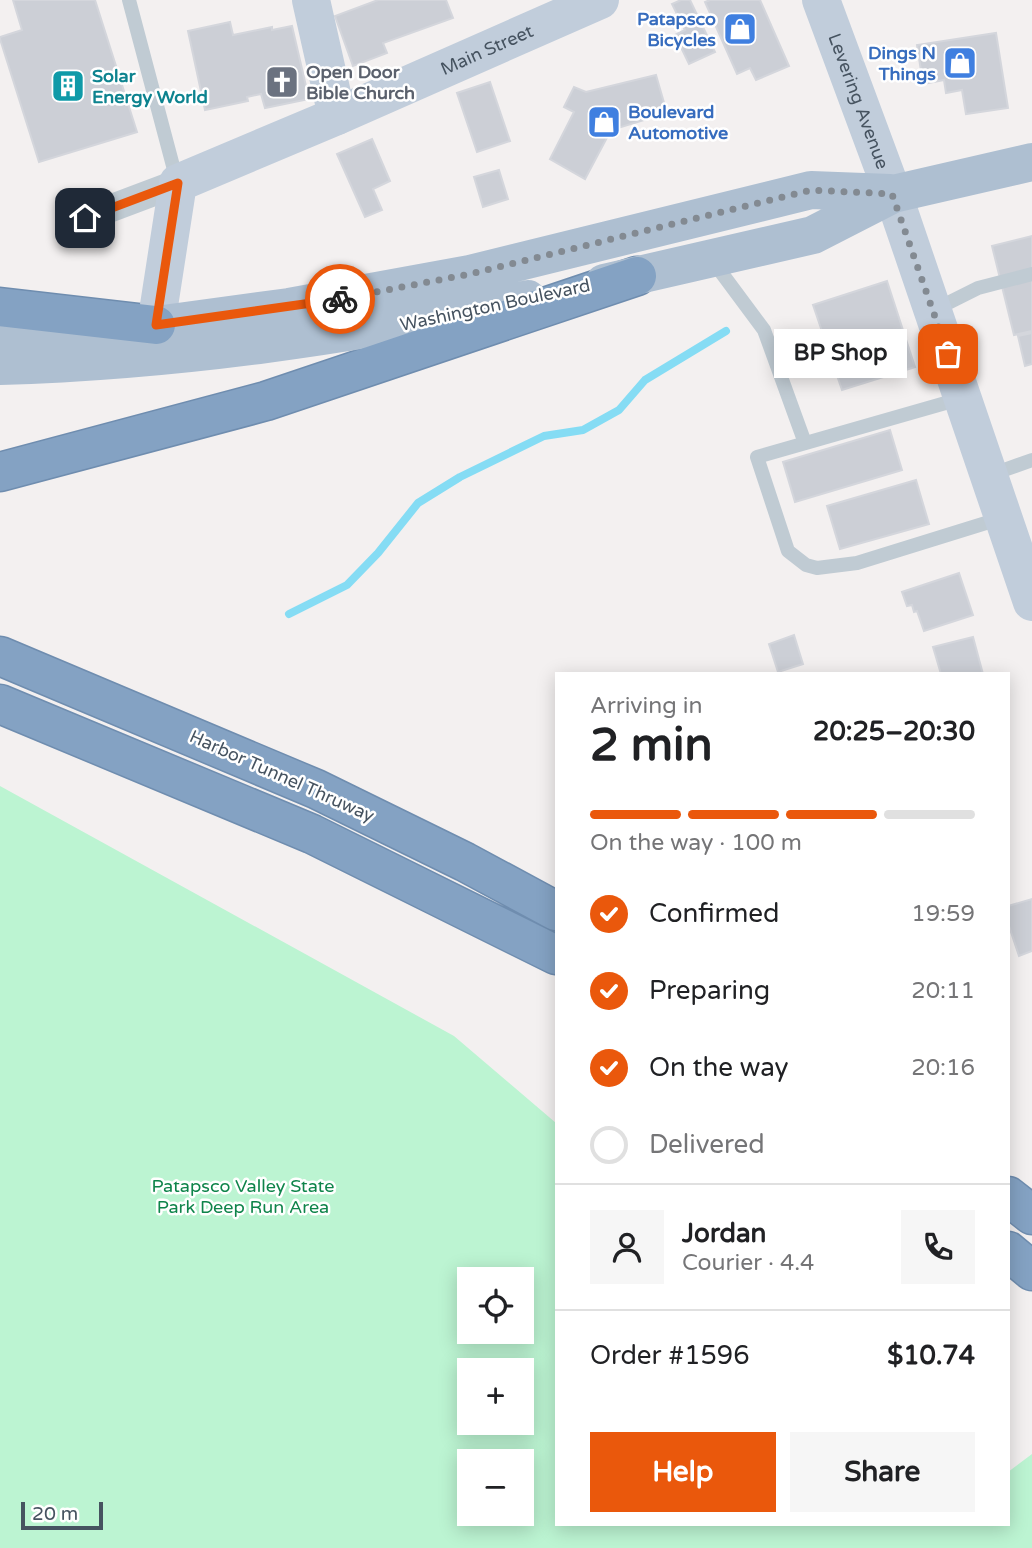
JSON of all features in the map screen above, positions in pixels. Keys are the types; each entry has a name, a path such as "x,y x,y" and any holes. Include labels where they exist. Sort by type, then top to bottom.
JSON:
{"highway":[{"path":"0,472 266,401 636,276"},
{"path":"0,307 156,325"},
{"name":"Harbor Tunnel Thruway","path":"0,656 316,789 465,862 555,910"},
{"path":"0,704 312,834 555,955"},
{"path":"1010,1198 1032,1214"},
{"path":"1010,1253 1032,1271"}],"main road":[{"name":"Washington Boulevard","path":"0,366 132,360 300,341 411,323 636,276 813,235 892,194 1032,162"},
{"name":"Washington Boulevard","path":"0,333 156,325 289,307 457,276 811,190 892,194"}],"street":[{"path":"311,0 337,116"},
{"name":"Main Street","path":"85,218 178,183 337,116 600,0"},
{"name":"Levering Avenue","path":"821,0 933,310 1032,602"},
{"path":"156,325 178,183"}],"lane":[{"path":"129,0 178,183"},
{"path":"711,259 764,330 805,443"},
{"path":"933,310 978,288 1032,274"},
{"path":"962,398 757,457 788,551 806,565 831,568 857,563 1003,517"},
{"path":"989,476 1032,460"}],"green space":[{"name":"Patapsco Valley State Park Deep Run Area","path":"0,786 454,1036 555,1122 555,1526 1010,1526 1010,1470 1032,1454 1032,1548 0,1548"}],"building":[{"name":"Solar Energy World","path":"13,0 95,0 137,132 39,162 0,39 22,30"},
{"path":"378,0 446,0 453,18 383,43 387,53 353,66 335,16"},
{"path":"690,0 715,52 689,64 675,35 685,30 672,4"},
{"path":"760,0 789,66 756,80 750,68 737,74 705,2"},
{"path":"230,22 233,35 292,26 309,99 265,108 261,94 247,97 248,101 205,110 188,31"},
{"name":"Dings N Things","path":"996,33 1008,108 966,114 962,90 946,93 944,80 923,84 917,45"},
{"name":"Boulevard Automotive","path":"656,75 667,113 611,130 585,179 550,159 574,112 564,107 574,87 586,92"},
{"path":"490,82 510,141 477,152 457,93"},
{"path":"372,139 390,181 373,189 382,210 365,217 337,154"},
{"path":"499,170 508,199 483,207 474,177"},
{"path":"1032,236 1032,331 1014,335 992,246"},
{"path":"887,281 915,367 842,390 813,305"},
{"path":"1032,333 1032,364 1025,366 1018,336"},
{"path":"890,430 902,470 795,502 783,462"},
{"path":"916,480 929,524 840,549 827,506"},
{"path":"959,573 973,615 924,631 917,611 914,612 912,605 907,606 902,592"},
{"path":"794,635 803,664 778,672 769,644"},
{"path":"973,637 982,672 940,672 933,647"},
{"path":"1032,899 1032,951 1019,956 1010,929 1010,905"}],"waterway":[{"path":"289,614 347,585 378,553 418,503 460,477 544,436 583,430 619,410 645,380 726,331"}],"way so far":[{"path":"340,299 470,274 811,190 892,194 948,354"}],"place":[{"name":"Patapsco Bicycles","path":"740,29"},
{"name":"Dings N Things","path":"960,63"},
{"name":"Open Door Bible Church","path":"282,82"},
{"name":"Solar Energy World","path":"68,86"},
{"name":"Boulevard Automotive","path":"604,122"},
{"name":"BP Shop","path":"948,354"}],"route":[{"path":"85,218 178,183 156,325 340,299"}]}
